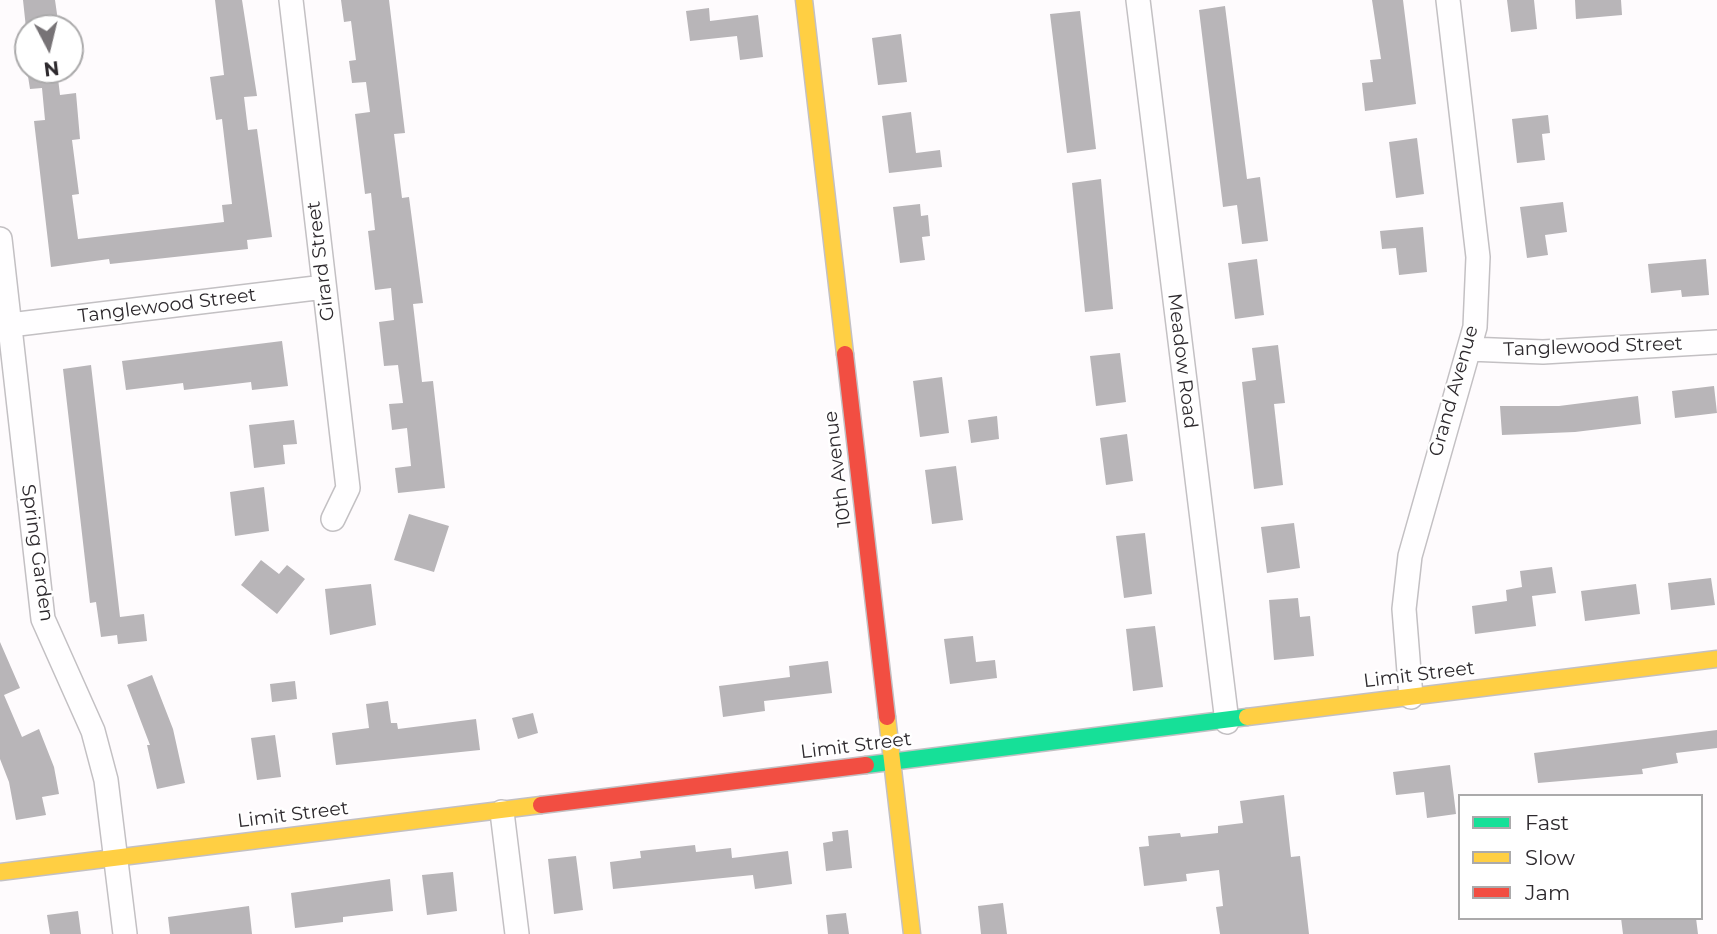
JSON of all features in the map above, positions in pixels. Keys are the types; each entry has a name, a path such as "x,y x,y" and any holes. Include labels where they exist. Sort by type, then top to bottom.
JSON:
{"street":[{"name":"Girard Street","path":"291,0 348,488 333,519"},
{"name":"10th Avenue","path":"804,0 912,934"},
{"name":"Meadow Road","path":"1138,0 1227,722"},
{"name":"Grand Avenue","path":"1411,697 1405,609 1410,556 1475,327 1478,257 1448,0"},
{"name":"Spring Garden","path":"0,239 43,619 93,731 106,780 125,934"},
{"name":"Tanglewood Street","path":"10,325 324,288"},
{"name":"Tanglewood Street","path":"1469,349 1543,352 1717,342"},
{"name":"Limit Street","path":"0,872 116,856 502,812 1717,659"},
{"path":"502,812 517,934"}],"building":[{"path":"23,0 55,0 57,14 24,14"},
{"path":"215,0 242,0 257,96 244,97 248,130 257,129 272,237 247,240 248,249 110,264 109,259 51,267 34,121 45,120 42,88 30,89 29,84 59,84 60,95 76,93 80,139 72,140 79,194 72,195 78,239 224,222 222,205 232,204 222,119 216,120 210,77 224,75"},
{"path":"341,0 389,0 405,133 394,134 402,198 409,197 423,303 413,304 422,382 433,381 445,488 398,493 395,468 411,466 407,428 392,430 389,404 403,403 398,365 384,366 379,322 394,320 391,288 375,290 368,231 375,230 371,193 365,194 355,114 370,112 366,82 352,83 349,61 356,60 351,21 344,22"},
{"path":"1372,0 1403,0 1416,104 1365,111 1362,83 1373,82 1370,60 1381,59"},
{"path":"1507,0 1534,0 1537,29 1511,32"},
{"path":"1575,0 1621,0 1622,15 1576,19"},
{"path":"1225,6 1247,179 1260,177 1268,241 1242,244 1237,205 1223,207 1199,10"},
{"path":"709,8 710,21 758,15 763,57 740,60 737,36 690,41 686,11"},
{"path":"1080,11 1096,149 1067,153 1050,14"},
{"path":"901,34 907,82 878,85 872,38"},
{"path":"911,112 916,153 940,150 942,167 889,173 882,116"},
{"path":"1548,115 1550,133 1542,134 1545,160 1517,163 1512,119"},
{"path":"1417,138 1424,194 1396,198 1389,142"},
{"path":"1101,179 1113,309 1085,312 1072,183"},
{"path":"1563,202 1567,232 1545,235 1548,255 1527,258 1520,207"},
{"path":"920,204 921,216 928,215 930,236 922,237 925,260 900,263 893,207"},
{"path":"1423,227 1427,272 1399,275 1396,248 1382,249 1380,231"},
{"path":"1257,259 1264,315 1235,319 1228,263"},
{"path":"1706,259 1709,295 1682,297 1681,290 1651,293 1648,264"},
{"path":"282,341 288,386 252,390 251,382 184,390 183,383 126,390 122,361"},
{"path":"1278,345 1285,403 1274,404 1283,485 1254,489 1242,382 1256,380 1252,348"},
{"path":"1120,353 1126,402 1096,406 1090,356"},
{"path":"91,365 120,617 144,614 147,641 118,644 117,635 101,637 96,602 90,603 63,369"},
{"path":"942,377 949,433 920,437 913,381"},
{"path":"1714,386 1717,413 1675,418 1672,391"},
{"path":"1638,396 1641,424 1575,432 1502,435 1500,406 1559,406"},
{"path":"997,416 999,439 971,443 968,420"},
{"path":"294,420 297,444 283,445 285,464 254,468 249,425"},
{"path":"1127,434 1133,481 1106,485 1100,438"},
{"path":"956,466 963,520 932,524 925,470"},
{"path":"264,487 269,531 235,536 230,492"},
{"path":"409,514 449,526 434,572 394,560"},
{"path":"1294,523 1300,568 1267,573 1261,527"},
{"path":"1145,533 1152,594 1124,598 1116,536"},
{"path":"261,560 279,574 287,565 305,579 277,614 241,585"},
{"path":"1552,567 1556,593 1532,596 1536,626 1475,634 1472,606 1507,601 1506,590 1522,587 1520,571"},
{"path":"1711,578 1715,605 1671,610 1668,583"},
{"path":"371,584 376,625 330,635 325,589"},
{"path":"1636,584 1640,614 1585,621 1581,591"},
{"path":"1298,598 1300,617 1310,616 1314,656 1274,660 1269,600"},
{"path":"1155,626 1163,687 1133,691 1126,629"},
{"path":"973,636 976,662 995,660 997,678 950,684 944,639"},
{"path":"0,642 20,688 4,695 22,737 39,729 54,767 59,794 42,797 46,815 16,820 9,782 0,759"},
{"path":"828,661 832,693 764,701 765,711 723,717 719,686 790,677 789,666"},
{"path":"152,675 173,729 185,783 157,789 147,745 150,745 127,685"},
{"path":"295,681 297,699 272,702 270,684"},
{"path":"388,701 391,723 397,723 398,729 476,719 480,750 336,765 332,733 369,728 366,704"},
{"path":"533,713 538,733 518,739 512,718"},
{"path":"1717,730 1717,748 1676,753 1678,763 1642,769 1643,774 1538,783 1534,753"},
{"path":"275,735 281,777 257,780 251,738"},
{"path":"1450,765 1456,814 1427,818 1424,792 1396,795 1393,772"},
{"path":"1284,795 1291,857 1300,856 1309,934 1220,934 1216,907 1223,906 1219,870 1186,874 1187,881 1144,886 1139,847 1149,846 1148,836 1180,833 1181,837 1218,833 1218,826 1243,823 1240,801"},
{"path":"848,830 852,868 826,871 823,843 833,841 832,832"},
{"path":"695,845 696,852 731,848 732,858 788,851 792,884 755,889 753,875 613,889 610,862 641,858 640,851"},
{"path":"576,856 583,910 554,914 548,859"},
{"path":"453,872 457,911 427,915 422,875"},
{"path":"390,879 393,911 343,917 343,922 295,928 291,893"},
{"path":"1003,903 1007,934 981,934 978,906"},
{"path":"249,906 252,934 170,934 168,917"},
{"path":"78,911 81,934 50,934 47,915"},
{"path":"846,913 849,934 828,934 826,915"},
{"path":"1621,920 1696,920 1698,934 1623,934"}],"traffic: fast":[{"path":"866,765 1247,717"}],"traffic: slow":[{"path":"804,0 845,354"},
{"path":"1247,717 1717,659"},
{"path":"887,717 912,934"},
{"path":"0,872 541,805"}],"traffic: jam":[{"path":"845,354 887,717"},
{"path":"541,805 866,765"}]}
